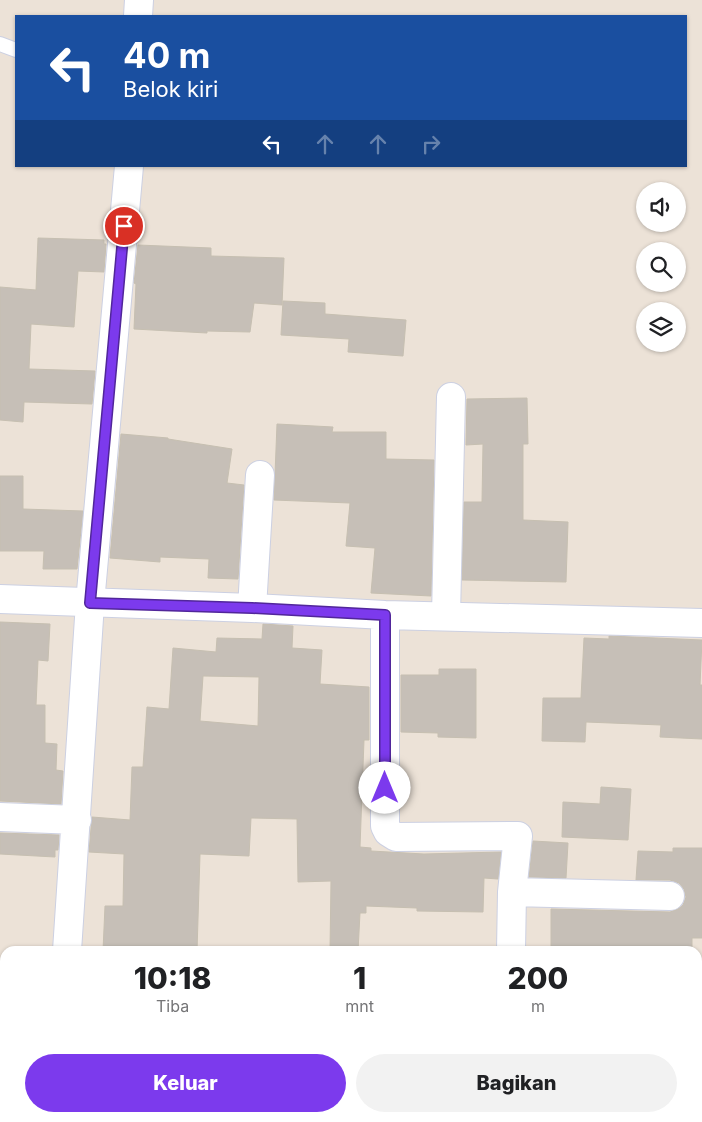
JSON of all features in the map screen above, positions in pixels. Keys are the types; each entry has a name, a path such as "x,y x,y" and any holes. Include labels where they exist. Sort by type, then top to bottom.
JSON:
{"street":[{"path":"138,15 139,0"},
{"path":"67,946 90,603 129,167"},
{"path":"446,616 452,397"},
{"path":"252,608 260,476"},
{"path":"0,599 385,615 702,623"},
{"path":"385,615 385,826 388,832 396,837 518,836 512,892 511,946"},
{"path":"0,817 77,820"},
{"path":"512,892 670,896"}],"lane":[{"path":"0,44 15,50"}],"building":[{"path":"38,238 104,240 104,244 106,244 104,272 78,271 74,327 31,324 29,369 95,371 92,404 24,402 23,422 0,420 0,287 36,290"},
{"path":"138,245 211,248 211,256 284,258 282,305 254,303 250,332 207,331 207,333 134,329 136,284 134,283"},
{"path":"283,301 325,303 325,314 406,320 403,356 348,352 349,339 281,335"},
{"path":"527,398 528,444 523,444 523,520 568,522 566,582 462,580 464,502 482,502 483,444 466,445 467,399"},
{"path":"277,424 333,427 332,432 386,432 386,459 434,460 431,596 371,593 375,548 346,546 350,503 274,500"},
{"path":"121,434 168,438 232,449 227,483 244,485 238,579 208,578 209,559 160,557 160,562 110,558"},
{"path":"0,476 23,476 23,509 83,511 77,569 43,569 44,551 0,551"},
{"path":"0,622 50,624 48,661 38,660 36,705 45,705 45,743 57,744 56,770 63,771 61,804 0,801"},
{"path":"263,624 293,626 292,648 322,650 320,684 369,687 369,740 364,740 360,847 371,848 371,851 424,854 501,852 498,879 484,878 483,912 417,911 417,908 366,906 366,913 360,913 358,946 330,946 331,881 298,882 297,819 251,818 249,856 200,854 197,946 103,946 105,906 123,906 124,854 89,852 92,817 130,820 132,767 143,767 147,707 169,709 173,648 216,652 217,638 262,639","holes":["203,676 259,677 258,726 200,721"]},
{"path":"609,636 702,640 700,685 702,685 702,739 660,737 661,725 586,722 585,742 542,741 543,698 581,698 584,638 609,639"},
{"path":"439,669 476,669 476,738 438,737 438,733 401,732 401,675 439,675"},
{"path":"601,787 631,789 628,840 562,837 563,802 600,804"},
{"path":"0,833 59,835 58,850 55,850 55,857 0,854"},
{"path":"533,841 568,843 566,878 529,877"},
{"path":"673,848 702,848 702,938 692,938 692,946 551,946 551,909 670,912 678,909 683,905 686,897 684,889 679,883 670,880 636,880 638,851 673,852"}],"route":[{"path":"124,226 90,603 252,608 385,615 385,788"}]}
